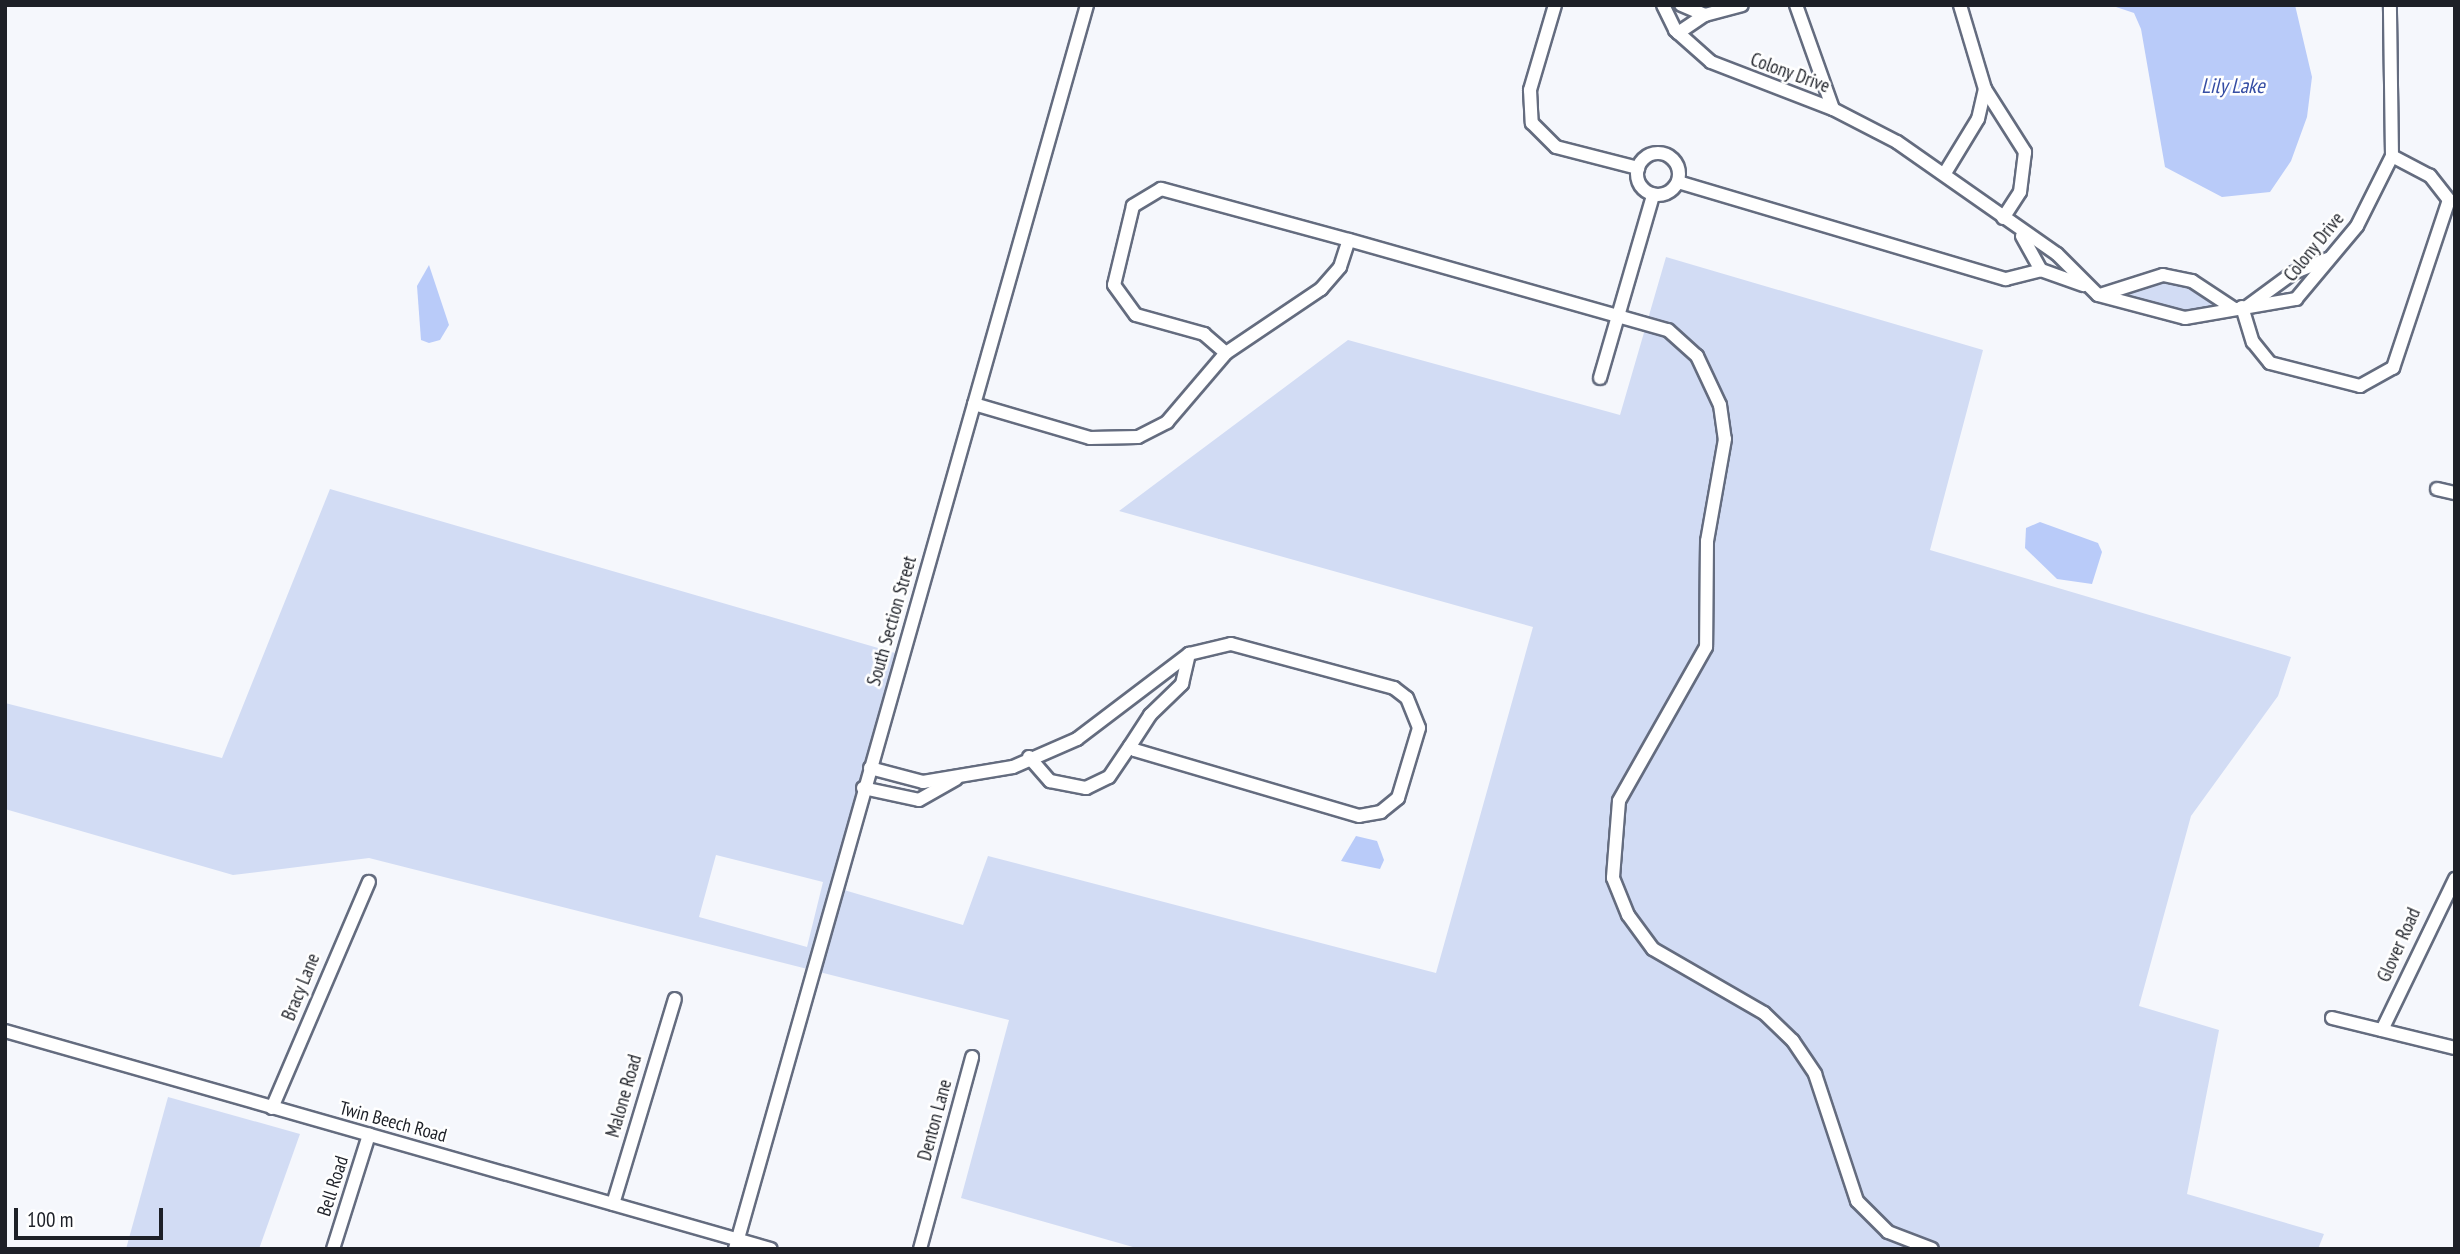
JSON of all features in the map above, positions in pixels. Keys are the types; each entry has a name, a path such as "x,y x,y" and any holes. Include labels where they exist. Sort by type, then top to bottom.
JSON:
{"street":[{"name":"South Section Street","path":"737,1243 863,789 1087,5"},
{"path":"1555,5 1531,90 1532,122 1556,147 1638,168"},
{"name":"Colony Drive","path":"1662,5 1678,33 1711,62 1833,109 1945,173 2022,236 2057,254 2083,285"},
{"path":"1681,5 1705,16"},
{"path":"1678,33 1705,16 1742,5"},
{"path":"1796,5 1833,109"},
{"path":"1960,5 1985,89 2025,152 2020,192 2003,218"},
{"name":"Colony Drive","path":"2022,236 2041,270 2083,285 2098,295 2185,318 2296,299 2357,226 2392,156 2390,5"},
{"path":"1945,173 1978,120 1985,89"},
{"path":"1664,153 1676,162 1678,182 1665,194 1653,195 1638,183 1638,168 1650,154 1664,153"},
{"path":"2098,295 2163,275 2192,281 2241,307 2253,342 2270,363 2348,385 2378,383 2402,349 2452,199 2430,176 2392,156"},
{"path":"1678,182 2006,279 2041,270"},
{"path":"1226,353 1204,334 1136,315 1120,296 1112,272 1133,206 1149,193 1173,188 1349,240 1619,314 1668,330 1691,347 1720,405 1725,439 1707,541 1706,648 1619,801 1613,878 1628,915 1653,949 1764,1013 1793,1041 1815,1074 1857,1201 1888,1232 1932,1249"},
{"path":"1600,378 1653,195"},
{"path":"974,404 1090,438 1128,439 1167,422 1226,353 1333,278 1349,240"},
{"path":"2241,307 2285,278 2329,259"},
{"path":"2437,489 2455,493"},
{"path":"870,768 923,782 957,778 1029,757 1076,739 1189,654 1216,644 1247,646 1401,693 1419,728 1398,798 1381,813 1359,816 1157,762 1130,746"},
{"path":"1029,757 1050,781 1086,788 1109,777 1150,715 1182,684 1189,654"},
{"path":"863,789 919,800 957,778"},
{"name":"Glover Road","path":"2382,1030 2455,879"},
{"name":"Bracy Lane","path":"272,1108 369,882"},
{"name":"Malone Road","path":"613,1204 675,999"},
{"path":"2332,1018 2455,1048"},
{"name":"Twin Beech Road","path":"5,1031 613,1204 737,1243 771,1249"},
{"name":"Denton Lane","path":"920,1249 972,1057"},
{"name":"Bell Road","path":"333,1249 369,1135"}],"shaded area":[{"path":"1666,257 1983,350 1930,550 2291,657 2278,696 2191,816 2139,1006 2219,1030 2187,1194 2324,1234 2318,1249 1140,1249 961,1198 1009,1020 369,858 233,875 5,809 5,703 222,758 330,489 909,657 844,890 963,925 988,856 1436,973 1533,627 1119,511 1348,340 1620,415","holes":["716,855 823,882 807,947 699,917"]},
{"path":"2152,278 2190,283 2220,308 2196,314 2119,296"},
{"path":"168,1097 300,1134 259,1249 126,1249"}],"water":[{"name":"Lily Lake","path":"2110,5 2295,5 2312,77 2307,117 2291,161 2270,192 2222,197 2165,167 2141,29 2134,13"},
{"path":"429,265 449,325 440,340 429,343 421,340 417,286"},
{"path":"2040,522 2098,543 2102,552 2092,584 2057,579 2025,548 2026,528"},
{"path":"1356,836 1377,841 1384,860 1380,869 1341,861"}]}
